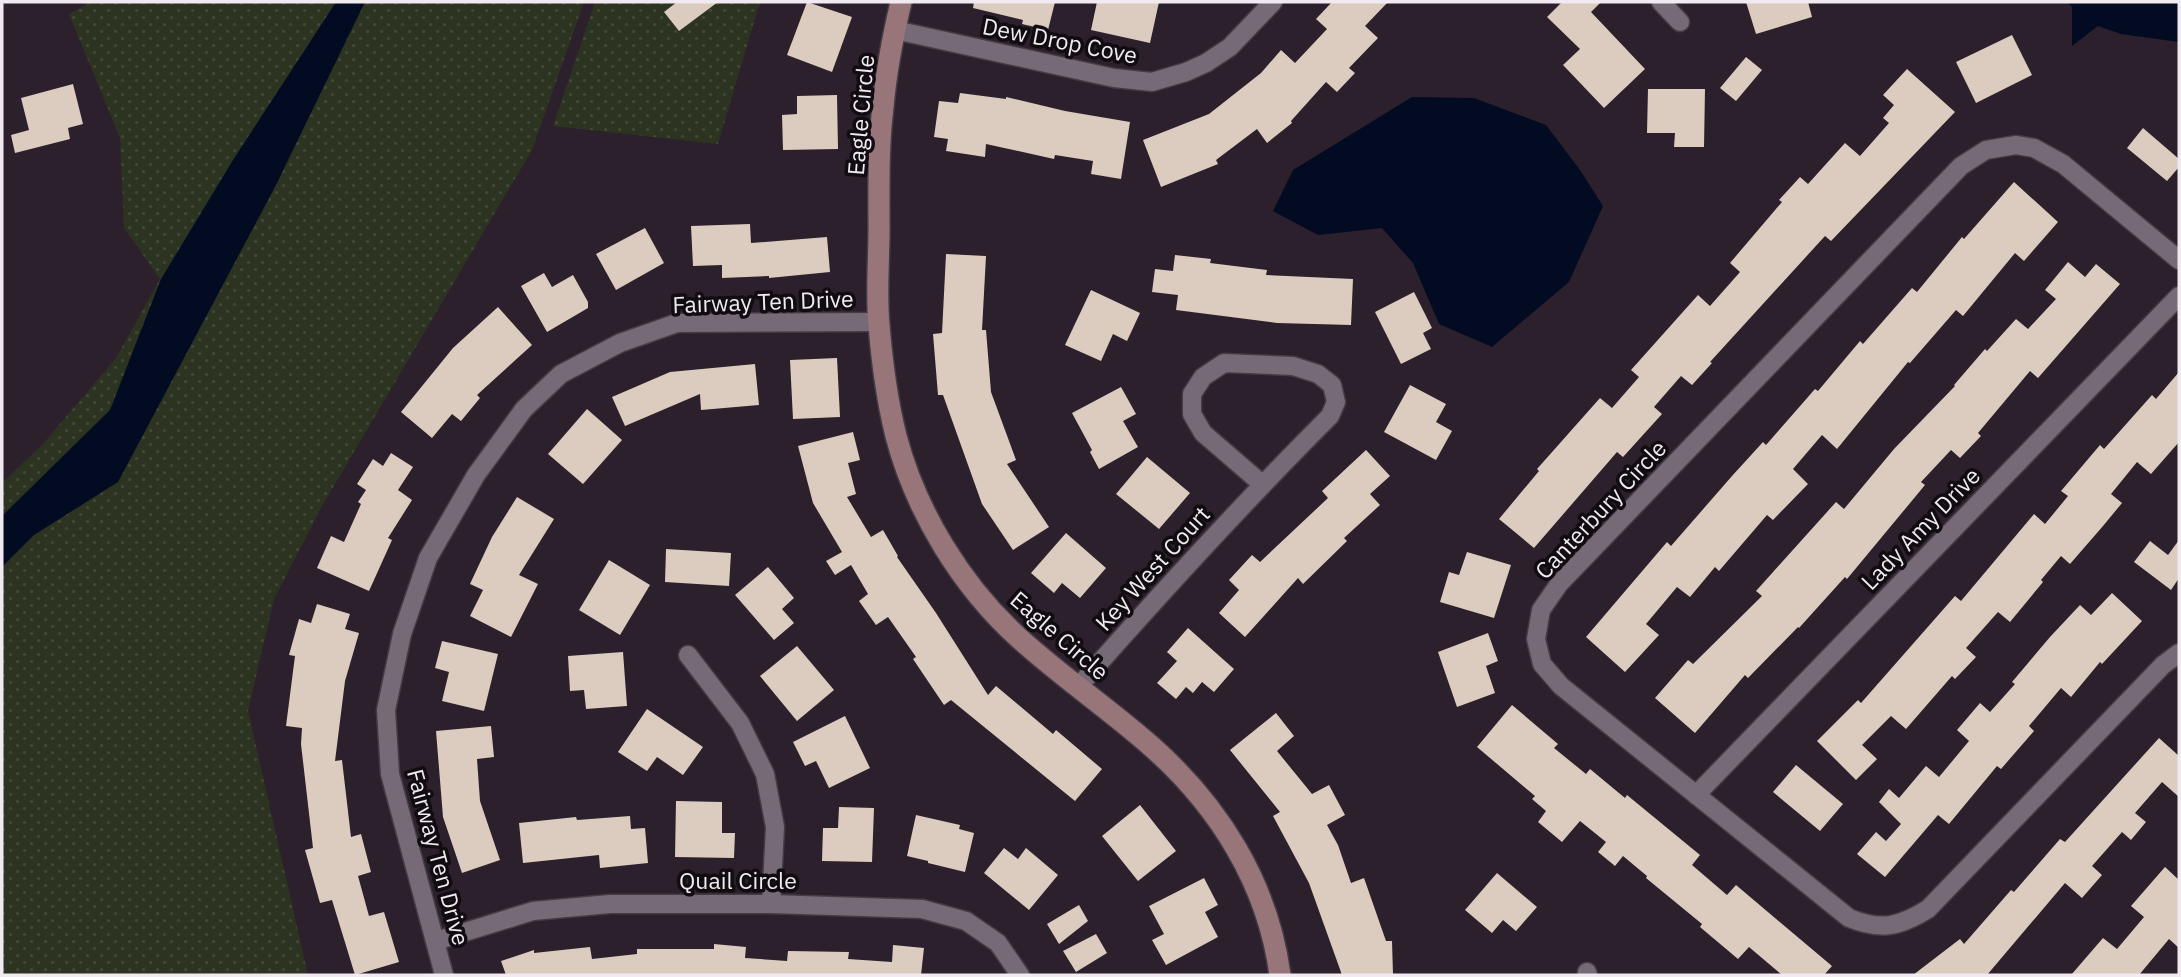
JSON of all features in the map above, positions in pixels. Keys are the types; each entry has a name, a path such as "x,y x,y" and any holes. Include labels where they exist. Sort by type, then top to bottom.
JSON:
{"street":[{"name":"Eagle Circle","path":"901,2 882,108 878,322 896,437 911,480 954,562 987,606 1020,639 1152,747 1208,804 1251,875 1269,924 1280,975"},
{"name":"Dew Drop Cove","path":"895,30 1114,78 1152,82 1206,63 1230,47 1273,2"},
{"path":"1661,2 1680,23"},
{"name":"Canterbury Circle","path":"2179,260 2063,164 2034,148 2015,145 1986,150 1961,166 1559,584 1541,610 1536,639 1542,664 1561,686 1849,918 1866,925 1889,926 1908,921 1928,909 2163,665 2179,653"},
{"name":"Lady Amy Drive","path":"1696,795 2179,296"},
{"name":"Fairway Ten Drive","path":"444,975 390,774 386,710 402,634 428,558 476,475 524,409 561,374 620,343 677,323 878,322"},
{"name":"Key West Court","path":"1078,687 1174,578 1330,416 1336,402 1332,385 1318,374 1293,366 1224,363 1203,377 1192,394 1192,414 1203,433 1262,484"},
{"path":"688,655 740,723 765,774 775,827 771,904"},
{"name":"Quail Circle","path":"436,941 533,911 610,904 771,904 922,909 966,921 998,943 1020,975"}],"green space":[{"path":"91,2 584,2 532,150 322,506 274,599 248,711 308,975 2,975 2,483 43,444 116,358 160,279 124,228 120,138 69,14"},
{"path":"595,2 760,2 718,144 553,126"}],"water":[{"path":"336,2 365,2 275,187 118,482 34,535 2,567 2,516 110,410 161,279 233,160"},
{"path":"2067,2 2179,2 2179,42 2121,34 2098,26 2072,46 2072,7"},
{"path":"1412,97 1474,98 1546,125 1603,206 1569,282 1492,347 1439,324 1413,263 1382,228 1318,235 1273,211 1293,170"}],"building":[{"path":"677,2 718,2 679,31 664,12"},
{"path":"807,2 852,17 832,72 787,55"},
{"path":"974,2 1055,2 1048,30 1022,24 1023,20 973,8"},
{"path":"1097,2 1159,2 1150,43 1091,30"},
{"path":"1332,2 1388,2 1365,26 1378,38 1349,68 1355,73 1337,92 1326,82 1292,123 1267,143 1257,129 1216,160 1218,164 1161,187 1143,140 1209,114 1261,73 1281,50 1295,63 1327,29 1316,19"},
{"path":"1562,2 1601,2 1591,12 1645,69 1604,108 1563,65 1580,49 1547,17"},
{"path":"1746,2 1808,2 1812,17 1756,34"},
{"path":"2012,35 2032,75 1976,103 1956,62"},
{"path":"1746,57 1762,70 1736,101 1720,88"},
{"path":"1907,69 1955,112 1831,241 1825,236 1692,385 1681,376 1654,407 1662,414 1623,457 1617,452 1534,548 1499,519 1539,471 1537,469 1600,398 1612,408 1639,377 1631,370 1698,295 1710,306 1740,272 1730,263 1800,177 1808,184 1845,143 1860,156 1889,123 1883,118 1894,105 1883,95"},
{"path":"73,84 83,124 68,128 70,139 15,153 11,135 29,130 21,98"},
{"path":"1648,89 1705,89 1704,147 1674,147 1675,133 1647,133"},
{"path":"960,93 1006,97 1130,122 1121,179 1091,174 1093,161 1055,155 1054,159 986,144 985,157 946,151 948,139 934,137 939,101 958,103"},
{"path":"837,95 838,149 783,150 782,115 797,114 797,96"},
{"path":"2143,128 2179,159 2179,167 2167,181 2127,148"},
{"path":"2014,182 2058,222 2024,261 2015,253 1963,316 1956,310 1910,363 1908,362 1837,449 1822,435 1793,469 1808,484 1773,520 1767,515 1719,571 1715,567 1690,597 1677,587 1646,624 1659,635 1625,672 1586,637 1667,542 1671,546 1763,442 1766,445 1815,389 1818,391 1860,341 1863,344 1912,288 1917,292 1962,237 1964,239"},
{"path":"750,224 751,243 827,237 830,272 769,278 722,278 722,265 693,266 691,226"},
{"path":"645,228 664,263 616,290 596,254"},
{"path":"946,254 986,256 982,330 986,330 991,392 1016,460 1007,464 1049,527 1013,550 982,504 943,395 938,395 933,334 942,333"},
{"path":"1175,255 1211,259 1210,263 1267,270 1266,275 1353,279 1351,325 1277,323 1176,310 1178,295 1152,292 1155,269 1173,271"},
{"path":"2068,262 2085,277 2096,264 2120,284 2038,378 2030,371 1978,433 1981,436 1960,458 1951,450 1921,482 1925,485 1847,579 1845,577 1799,628 1748,678 1745,675 1695,733 1655,698 1688,660 1693,664 1762,596 1756,591 1836,502 1844,509 1894,449 1955,386 1985,349 1987,351 2016,319 2028,329 2056,299 2045,290"},
{"path":"544,273 552,287 573,275 588,302 588,308 547,332 521,286"},
{"path":"1091,290 1140,313 1127,341 1113,334 1101,361 1065,345"},
{"path":"1414,292 1432,328 1423,333 1431,349 1401,364 1375,312"},
{"path":"498,307 532,345 477,395 480,398 461,421 452,414 432,438 401,412 453,348"},
{"path":"837,358 840,417 793,419 790,360"},
{"path":"755,364 759,405 701,410 700,394 625,426 612,397 670,372"},
{"path":"2179,372 2179,442 2151,474 2137,462 2111,494 2122,503 2103,526 2070,564 2061,556 2010,622 1998,612 1966,648 1976,657 1955,679 1952,676 1906,729 1891,716 1862,745 1877,759 1856,780 1817,741 1858,700 1861,703 1955,596 1961,601 2034,514 2045,524 2068,496 2061,491 2100,445 2104,449 2152,395 2156,399"},
{"path":"1410,385 1446,404 1436,422 1452,431 1436,460 1384,432"},
{"path":"1121,387 1136,414 1123,421 1138,447 1099,469 1072,413"},
{"path":"587,409 622,440 583,484 548,454"},
{"path":"853,432 860,460 848,463 856,494 847,497 871,537 883,530 897,557 988,695 996,686 1053,734 1056,730 1102,769 1075,801 951,700 944,705 913,659 916,657 888,617 876,625 859,601 868,594 851,565 835,575 826,561 842,552 813,503 798,446"},
{"path":"1366,450 1390,476 1370,494 1380,505 1344,538 1347,541 1303,584 1298,578 1245,637 1219,613 1239,590 1229,580 1252,555 1260,562 1328,498 1322,491"},
{"path":"391,453 413,467 398,490 412,500 388,538 392,540 369,591 317,568 331,536 344,542 361,504 358,502 366,490 357,484 373,459 383,466"},
{"path":"1147,457 1190,493 1159,529 1116,494"},
{"path":"517,497 554,519 519,575 538,584 511,637 470,616 483,590 470,584 492,537"},
{"path":"1066,533 1106,568 1080,598 1062,583 1054,593 1031,573"},
{"path":"2179,540 2179,578 2171,590 2134,562 2150,541 2168,555"},
{"path":"666,549 731,553 729,586 665,582"},
{"path":"1467,552 1511,565 1494,618 1440,602 1449,572 1459,575"},
{"path":"609,560 650,585 620,635 579,610"},
{"path":"768,567 794,598 782,609 794,623 774,640 735,595"},
{"path":"2112,593 2142,621 2102,664 2100,662 2071,697 2061,688 2029,726 2034,731 2001,769 1997,766 1949,824 1938,815 1885,877 1857,854 1876,832 1886,841 1901,824 1879,802 1889,789 1899,798 1926,766 1939,777 1969,741 1957,730 1980,703 1990,712 2015,684 2012,682 2080,605 2091,615"},
{"path":"317,604 350,614 345,629 359,633 345,681 335,761 342,760 351,837 361,834 371,872 358,876 369,916 384,912 399,962 355,975 332,900 320,903 305,850 313,848 301,744 302,728 286,726 295,656 289,655 299,619 311,623"},
{"path":"1188,628 1234,669 1214,692 1202,682 1193,693 1186,687 1176,699 1157,683 1177,661 1167,652"},
{"path":"1488,633 1498,661 1486,666 1495,693 1457,707 1438,652"},
{"path":"442,641 498,654 484,711 442,701 449,672 435,668"},
{"path":"797,646 834,690 797,721 760,676"},
{"path":"623,652 627,706 586,709 584,690 570,691 568,656"},
{"path":"1512,705 1558,744 1554,748 1586,774 1590,769 1625,798 1627,795 1700,855 1692,865 1727,895 1736,885 1832,966 1824,975 1782,975 1749,947 1738,959 1623,856 1615,866 1598,852 1606,842 1580,821 1562,842 1538,822 1546,811 1532,799 1535,796 1477,747"},
{"path":"647,709 703,747 683,775 657,757 647,771 618,752"},
{"path":"1276,713 1294,736 1277,751 1312,794 1329,785 1345,815 1327,825 1338,845 1351,883 1364,878 1386,941 1392,941 1393,975 1342,975 1309,883 1273,816 1280,812 1230,750"},
{"path":"845,716 870,768 829,788 816,761 805,766 793,742"},
{"path":"491,726 494,757 477,759 480,801 500,860 462,873 443,817 436,731"},
{"path":"2159,738 2179,756 2179,797 2162,782 2135,813 2146,822 2131,840 2122,832 2092,866 2102,875 2082,898 2065,883 1987,975 1913,975 1960,939 1964,944 2060,839 2065,842"},
{"path":"1796,765 1843,804 1820,831 1773,792"},
{"path":"676,801 722,802 722,833 735,833 734,858 675,857"},
{"path":"1140,805 1176,851 1138,881 1102,836"},
{"path":"839,807 874,808 872,862 822,861 823,828 838,828"},
{"path":"916,815 960,825 959,829 974,833 965,872 907,856"},
{"path":"630,816 631,829 645,828 648,863 600,868 599,855 523,863 519,823 576,817 577,820"},
{"path":"1004,848 1018,859 1026,848 1058,875 1029,910 984,873"},
{"path":"2165,867 2179,880 2179,948 2169,939 2139,975 2071,975 2103,938 2117,949 2144,917 2131,906"},
{"path":"1497,873 1537,907 1516,931 1503,920 1492,933 1465,910"},
{"path":"1204,878 1218,905 1205,912 1218,937 1166,965 1152,940 1164,934 1149,906"},
{"path":"1079,905 1088,921 1059,944 1047,924"},
{"path":"1096,934 1107,953 1076,972 1063,951"},
{"path":"714,944 746,947 745,958 787,961 788,951 849,952 848,959 892,962 893,945 924,948 921,975 506,975 501,961 534,950 534,953 590,947 592,959 637,954 637,949 714,949"}]}
